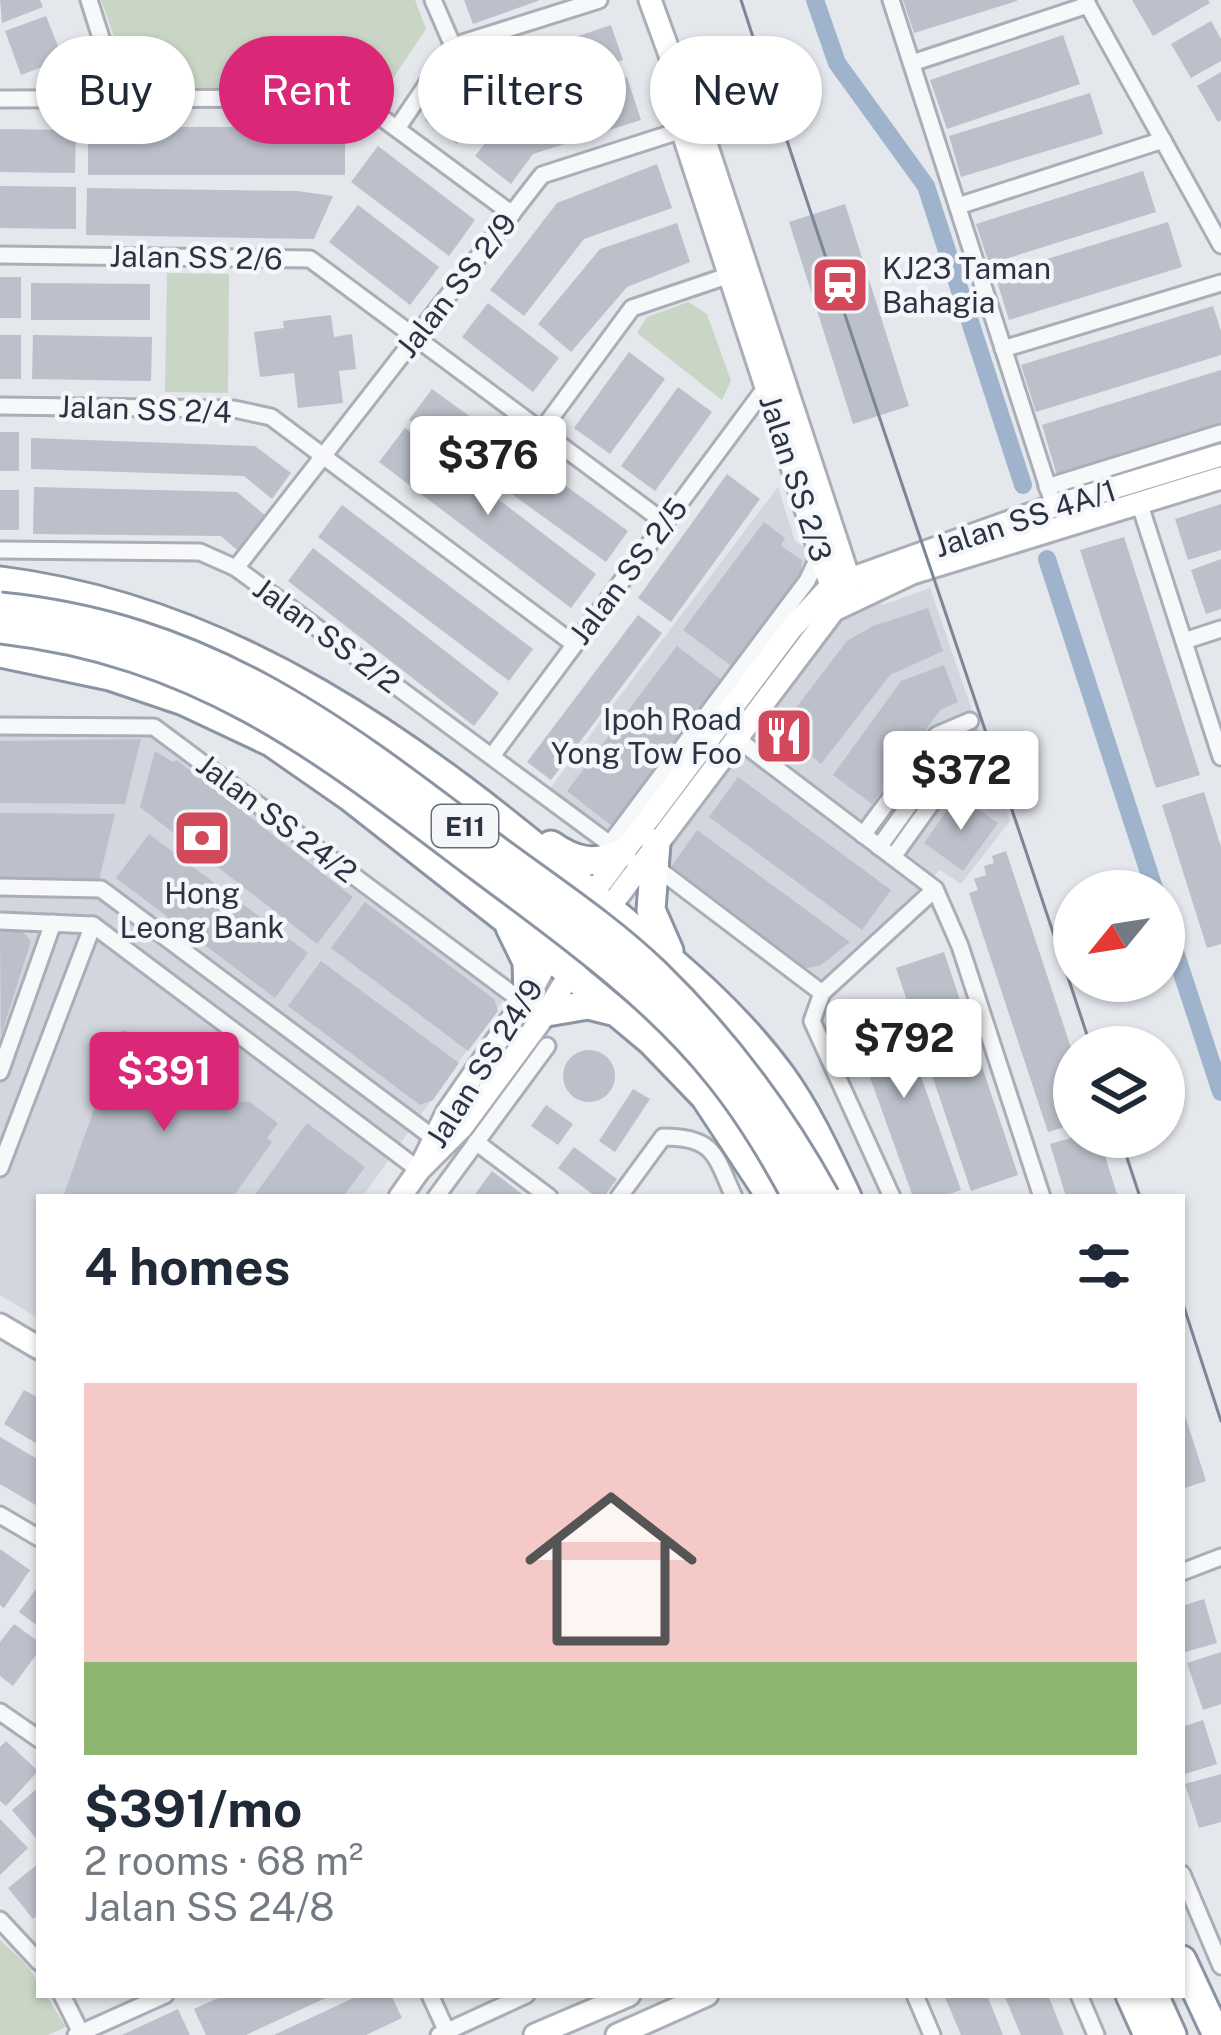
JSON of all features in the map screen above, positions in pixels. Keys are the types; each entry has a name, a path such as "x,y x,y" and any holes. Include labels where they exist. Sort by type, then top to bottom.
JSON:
{"highway":[{"path":"0,580 64,589 221,644 373,723 525,836 729,1012 784,1079 845,1194"},
{"name":"E11","path":"0,607 38,610 134,632 205,659 275,693 365,750 654,972 734,1058 793,1138 823,1194"},
{"name":"E11","path":"0,629 123,652 189,677 262,711 355,772 638,992 717,1072 771,1149 795,1194"},
{"path":"0,653 110,676 184,701 271,742 350,797 622,1014 705,1097 769,1194"},
{"path":"525,836 543,839 587,862 604,861 616,849"},
{"path":"504,918 528,908 542,886 540,860 525,836"},
{"path":"654,854 652,910 673,961"},
{"path":"504,918 527,962 533,1004 588,1005 622,1014"},
{"path":"622,1014 624,995 633,980 647,968 673,961"},
{"path":"1185,1967 1216,2035"},
{"path":"1131,1998 1148,2035"},
{"path":"1155,1998 1172,2035"},
{"path":"1181,1998 1198,2035"}],"main road":[{"name":"Jalan SS 2/3","path":"650,0 663,36"},
{"name":"Jalan SS 2/3","path":"687,144 820,552 839,591"},
{"name":"Jalan SS 2/3","path":"705,144 839,591"},
{"name":"Jalan SS 4A/1","path":"839,591 1050,497 1221,455"},
{"name":"Jalan SS 4A/1","path":"839,591 879,587 944,562 1221,478"},
{"name":"Jalan SS 2/3","path":"600,901 616,849 791,629 839,591"},
{"path":"600,901 654,854 839,591"},
{"name":"Jalan SS 24/9","path":"419,1170 462,1126 600,901"},
{"name":"Jalan SS 24/9","path":"402,1194 446,1114 533,1004"},
{"path":"0,1325 36,1346"},
{"path":"535,2035 615,1998"},
{"path":"617,2035 700,1998"}],"street":[{"path":"89,0 100,36"},
{"path":"434,0 449,36"},
{"path":"485,36 598,0"},
{"path":"891,0 1050,497 1221,434"},
{"path":"912,63 1086,3 1221,245"},
{"path":"195,100 355,98 512,214"},
{"path":"398,127 418,98"},
{"path":"0,99 36,100"},
{"name":"Jalan SS 2/9","path":"236,568 542,175 650,140"},
{"path":"958,206 1163,140"},
{"name":"Jalan SS 2/6","path":"0,255 310,259 664,522"},
{"path":"542,430 632,308 730,275"},
{"path":"1003,349 1221,283"},
{"name":"Jalan SS 2/5","path":"492,756 766,387"},
{"name":"Jalan SS 2/4","path":"0,406 234,409 271,417 574,644"},
{"path":"1139,502 1221,757"},
{"name":"Jalan SS 2/2","path":"0,550 200,552 236,568 616,849"},
{"path":"616,849 807,581 820,552"},
{"path":"1184,641 1221,629"},
{"path":"863,835 937,735 970,721"},
{"name":"Jalan SS 24/2","path":"0,726 154,727 533,1004"},
{"path":"736,738 935,889 960,946 1041,1194"},
{"path":"885,852 946,754 976,741"},
{"path":"885,852 956,770 982,760"},
{"path":"654,854 822,994"},
{"path":"0,887 101,889 435,1139"},
{"path":"891,1194 812,1021 822,994 935,889"},
{"path":"0,921 93,925 419,1170"},
{"path":"0,1072 52,923"},
{"path":"0,1168 93,925"},
{"name":"Jalan SS 24/9","path":"438,1194 547,1046"},
{"path":"621,1194 664,1137 690,1137 712,1148 733,1194"},
{"path":"476,1142 545,1194"},
{"path":"0,1515 36,1536"},
{"path":"1185,1571 1221,1557"},
{"path":"0,1712 36,1737"},
{"path":"1185,1881 1221,1966"},
{"path":"0,1920 36,1959"},
{"path":"63,1998 79,2034 158,1998"},
{"path":"431,1998 443,2033 519,1998"},
{"path":"916,1998 932,2035"},
{"path":"1080,1998 1096,2035"}],"shaded area":[{"path":"778,487 795,541 883,605 930,588 1010,821 961,884 940,870 809,991 548,791"},
{"path":"151,733 506,996 364,1194 36,1194 36,1317 0,1295 0,736"}],"green space":[{"path":"101,0 415,0 426,29 394,77 394,36 219,36 219,91 195,90 195,36 114,36"},
{"path":"167,273 229,274 228,393 165,392"},
{"path":"688,302 707,314 731,381 722,400 637,333 647,317"},
{"path":"0,1940 31,1971 36,1998 48,1998 66,2027 48,2035 0,2035"}],"building":[{"path":"0,0 40,0 43,7 2,23"},
{"path":"464,0 538,0 538,1 473,24"},
{"path":"903,0 1017,0 1017,1 914,33"},
{"path":"1132,0 1208,0 1210,3 1153,36"},
{"path":"46,16 54,36 36,36 36,69 21,75 5,31"},
{"path":"1211,21 1221,39 1221,61 1191,78 1171,44"},
{"path":"611,25 615,36 578,36"},
{"path":"1063,35 1080,84 947,129 930,80"},
{"path":"1221,72 1221,120 1218,122 1197,86"},
{"path":"626,77 641,120 626,125"},
{"path":"1090,93 1103,134 961,177 949,136"},
{"path":"195,127 219,127 219,144 345,144 345,175 88,175 88,144 195,144"},
{"path":"0,129 36,129 36,144 76,144 75,173 0,172"},
{"path":"484,144 565,144 533,154 511,184 475,156"},
{"path":"378,146 475,220 449,256 351,182"},
{"path":"657,164 672,208 584,239 524,316 490,290 557,203"},
{"path":"1143,171 1156,212 989,264 976,224"},
{"path":"0,186 76,187 76,229 0,228"},
{"path":"87,188 297,191 333,196 314,239 86,235"},
{"name":"KJ23 Taman Bahagia","path":"845,204 909,406 853,424 789,222"},
{"path":"358,205 439,267 410,305 329,242"},
{"path":"1168,222 1182,267 1009,320 995,275"},
{"path":"677,223 690,262 627,287 571,352 538,324 600,249"},
{"path":"0,277 21,277 21,318 0,318"},
{"path":"31,283 150,284 150,320 31,320"},
{"path":"488,303 559,358 533,392 462,337"},
{"path":"1213,306 1221,331 1221,355 1036,412 1021,365"},
{"path":"331,315 334,337 352,334 356,369 339,371 343,403 298,408 294,373 260,377 254,332 284,328 283,321"},
{"path":"0,335 21,335 21,379 0,379"},
{"path":"33,335 152,337 151,381 32,379"},
{"path":"629,352 665,379 610,454 574,428"},
{"path":"1221,370 1221,429 1058,479 1042,425"},
{"path":"678,387 712,412 655,491 621,466"},
{"path":"432,389 628,531 606,562 409,420"},
{"path":"405,428 596,574 571,608 379,462"},
{"path":"0,432 19,432 19,471 0,471"},
{"path":"31,438 255,446 291,473 272,499 244,476 31,469"},
{"path":"727,474 760,499 671,622 638,598"},
{"path":"34,487 237,492 266,516 237,550 221,536 33,534"},
{"path":"0,490 19,490 19,530 0,530"},
{"path":"1221,504 1221,550 1188,560 1175,519"},
{"path":"342,505 533,649 509,681 318,537"},
{"path":"764,522 785,538 781,546 802,560 801,577 734,668 683,630"},
{"path":"1124,537 1200,775 1156,788 1080,550"},
{"path":"313,548 499,693 474,726 288,581"},
{"path":"1221,559 1221,609 1206,614 1191,570"},
{"path":"928,608 943,651 890,675 821,764 779,730 847,641 873,626"},
{"path":"638,615 662,633 551,780 527,762"},
{"path":"677,646 723,681 612,826 567,791"},
{"path":"944,665 958,702 940,710 872,804 833,775 901,681"},
{"path":"141,739 125,804 0,803 0,741"},
{"path":"155,751 177,760 353,897 317,944 140,807"},
{"path":"738,777 891,890 862,930 709,817"},
{"path":"1204,792 1221,847 1221,944 1207,948 1162,805"},
{"path":"958,795 998,823 963,871 924,843"},
{"path":"0,813 115,814 99,880 0,878"},
{"path":"697,830 850,942 821,965 803,969 669,870"},
{"path":"149,834 308,953 275,998 116,878"},
{"path":"1006,851 1064,1026 1053,1026 1053,1130 1048,1132 969,893 978,890 974,879 986,875 984,866 994,863 992,856"},
{"path":"365,902 494,999 498,1011 468,1051 331,948"},
{"path":"0,930 22,931 31,941 1,1036"},
{"path":"944,952 1018,1175 971,1191 896,968"},
{"path":"321,961 459,1063 433,1100 420,1105 288,1006"},
{"path":"894,1000 961,1190 912,1194 848,1016"},
{"path":"122,1030 145,1035 157,1058 214,1100 250,1102 278,1123 267,1138 272,1142 235,1194 64,1194"},
{"path":"589,1050 607,1058 615,1076 607,1094 589,1102 571,1094 563,1076 571,1058"},
{"path":"633,1089 650,1099 615,1152 599,1141"},
{"path":"546,1105 573,1124 558,1145 531,1126"},
{"path":"307,1123 365,1167 345,1194 255,1194"},
{"path":"574,1147 617,1179 606,1194 592,1194 558,1168"},
{"path":"1054,1158 1106,1158 1117,1194 1065,1194"},
{"path":"492,1171 522,1194 475,1194"},
{"path":"24,1390 36,1396 36,1443 4,1424"},
{"path":"1185,1415 1206,1481 1185,1488"},
{"path":"0,1437 36,1458 36,1505 0,1484"},
{"path":"0,1549 30,1570 4,1608 0,1605"},
{"path":"36,1589 36,1625 19,1612"},
{"path":"1204,1599 1217,1643 1185,1652 1185,1605"},
{"path":"14,1624 36,1640 36,1655 13,1686 0,1676 0,1642"},
{"path":"1221,1652 1221,1704 1203,1710 1187,1663"},
{"path":"1203,1720 1217,1764 1185,1774 1185,1726"},
{"path":"6,1741 36,1769 6,1806 0,1801 0,1747"},
{"path":"1221,1774 1221,1822 1199,1828 1185,1784"},
{"path":"36,1790 36,1838 12,1810"},
{"path":"0,1819 28,1848 0,1875"},
{"path":"36,1865 36,1916 33,1919 8,1888"},
{"path":"218,1998 326,1998 246,2035 206,2035 194,2009"},
{"path":"354,1998 392,1998 402,2018 366,2035 274,2035"},
{"path":"945,1998 988,1998 1003,2035 961,2035"},
{"path":"1005,1998 1049,1998 1064,2035 1021,2035"},
{"path":"178,2009 190,2035 122,2035 163,2016"}],"waterway":[{"path":"815,0 837,63 926,186 1023,485"},
{"path":"1047,559 1148,870"},
{"path":"1185,982 1221,1092"}],"tram line":[{"path":"741,0 1084,1026"},
{"path":"1127,1158 1139,1194"},
{"path":"1185,1310 1221,1421"}],"place":[{"name":"KJ23 Taman Bahagia","path":"840,285"},
{"name":"Ipoh Road Yong Tow Foo","path":"784,736"},
{"name":"Hong Leong Bank","path":"202,838"}]}
